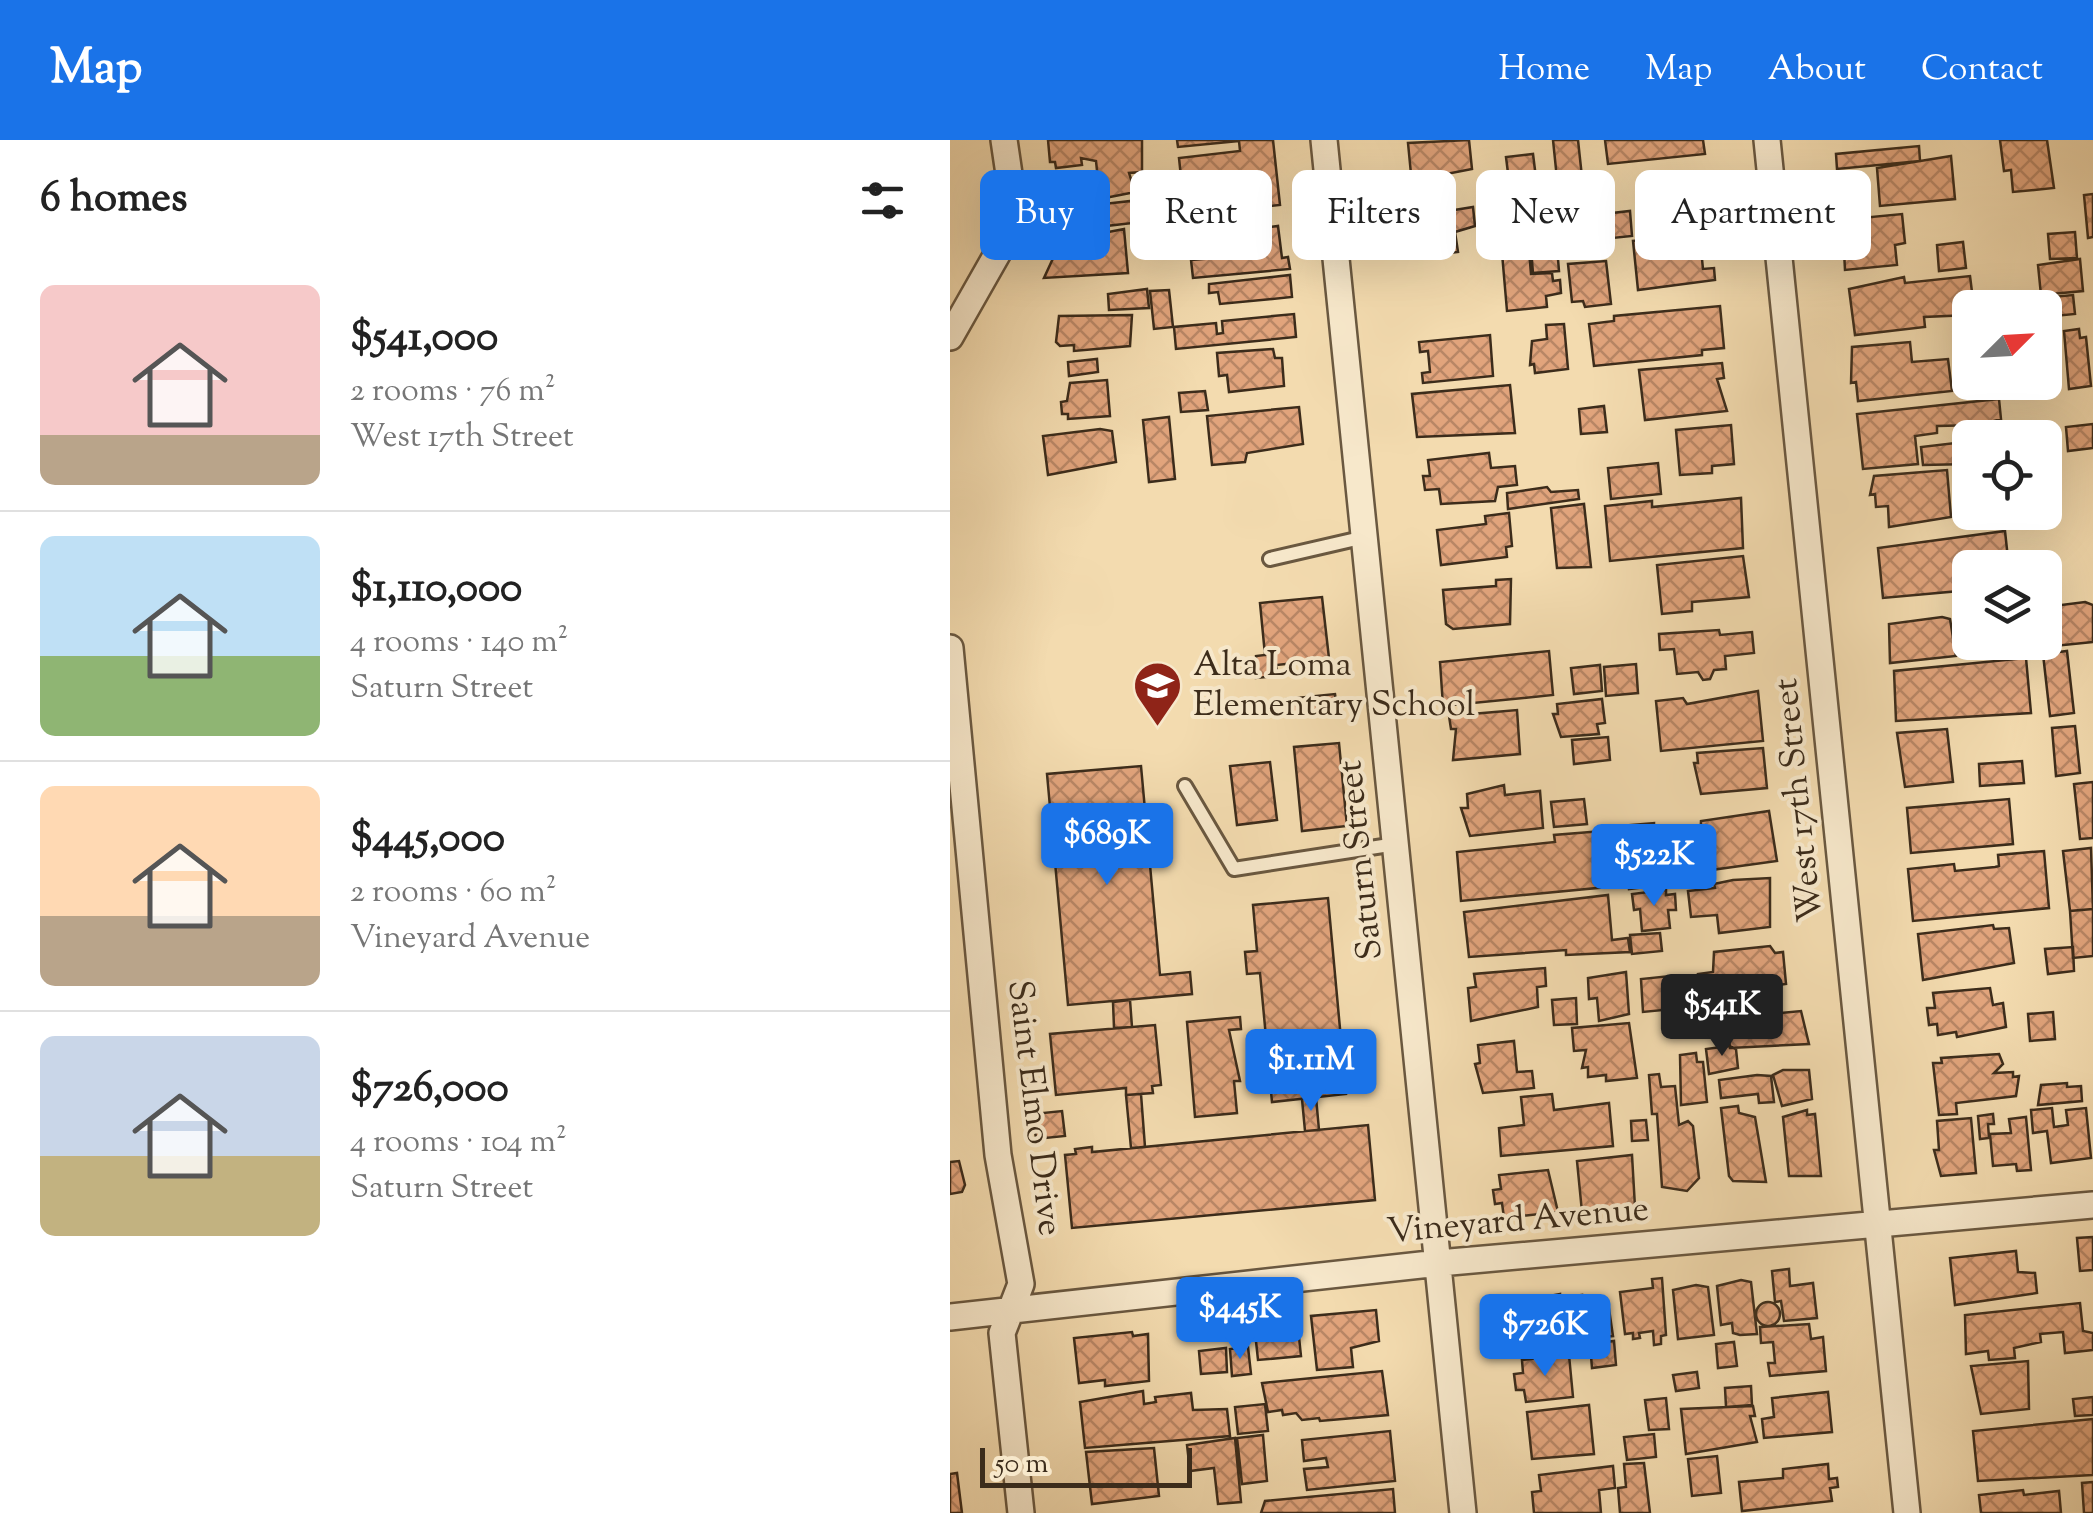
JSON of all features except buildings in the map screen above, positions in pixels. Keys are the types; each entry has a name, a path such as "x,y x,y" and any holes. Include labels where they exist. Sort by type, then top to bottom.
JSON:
{"street":[{"path":"950,337 1012,228 1014,208 1004,140"},
{"name":"Saturn Street","path":"1324,140 1464,1513"},
{"name":"West 17th Street","path":"1768,140 1907,1513"},
{"name":"Saint Elmo Drive","path":"950,648 998,1154 1022,1284 1002,1333 1021,1513"},
{"name":"Vineyard Avenue","path":"950,1317 1438,1263 2093,1205"}],"lane":[{"path":"1270,559 1364,537"},
{"path":"1185,786 1234,869 1396,844"}],"place":[{"name":"Alta Loma Elementary School","path":"1158,728"}]}
